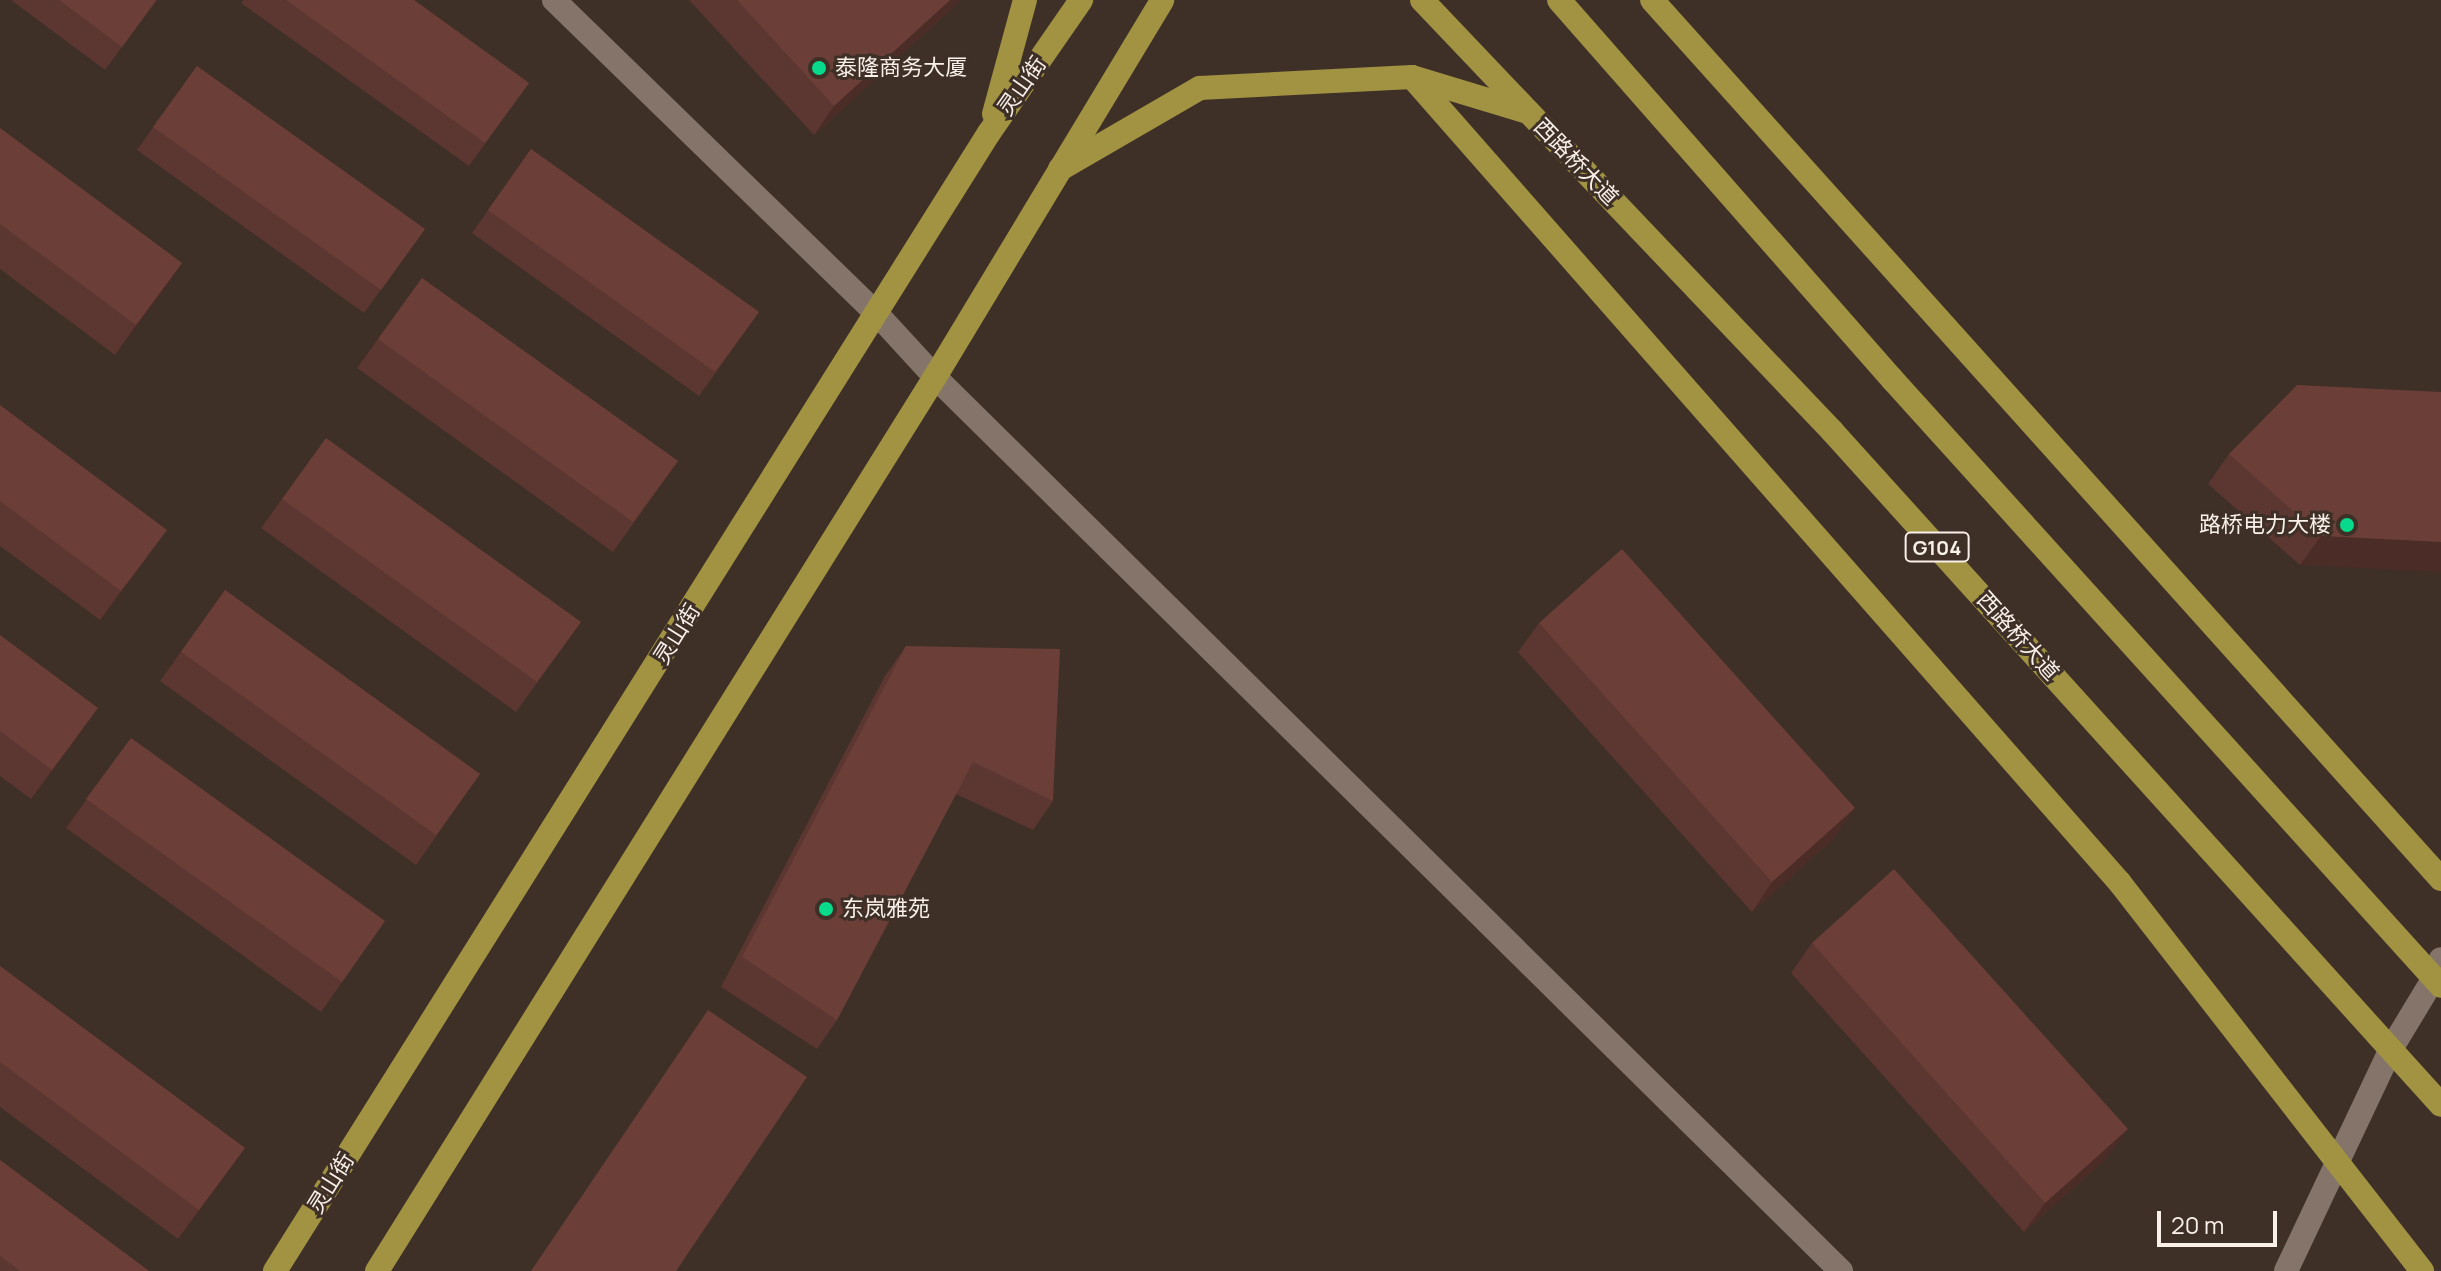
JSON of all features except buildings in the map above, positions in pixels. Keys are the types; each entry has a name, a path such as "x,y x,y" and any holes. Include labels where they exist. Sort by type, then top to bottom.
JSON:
{"main road":[{"path":"989,133 1025,0"},
{"name":"灵山街","path":"275,1271 878,315 989,133 1081,0"},
{"path":"377,1271 935,377 1162,0"},
{"name":"西路桥大道","path":"1422,0 1832,431 2441,1105"},
{"path":"1559,0 1892,379 2439,974"},
{"path":"1577,0 1597,42"},
{"path":"1652,0 2441,879"},
{"path":"1058,170 1200,88 1412,77 1529,112"},
{"path":"1412,77 2120,883 2422,1271"}],"street":[{"path":"554,0 878,315 935,377 1841,1271"},
{"path":"2286,1271 2391,1049 2439,974"}],"place":[{"name":"泰隆商务大厦","path":"819,68"},
{"name":"路桥电力大楼","path":"2347,525"},
{"name":"东岚雅苑","path":"826,909"}]}
